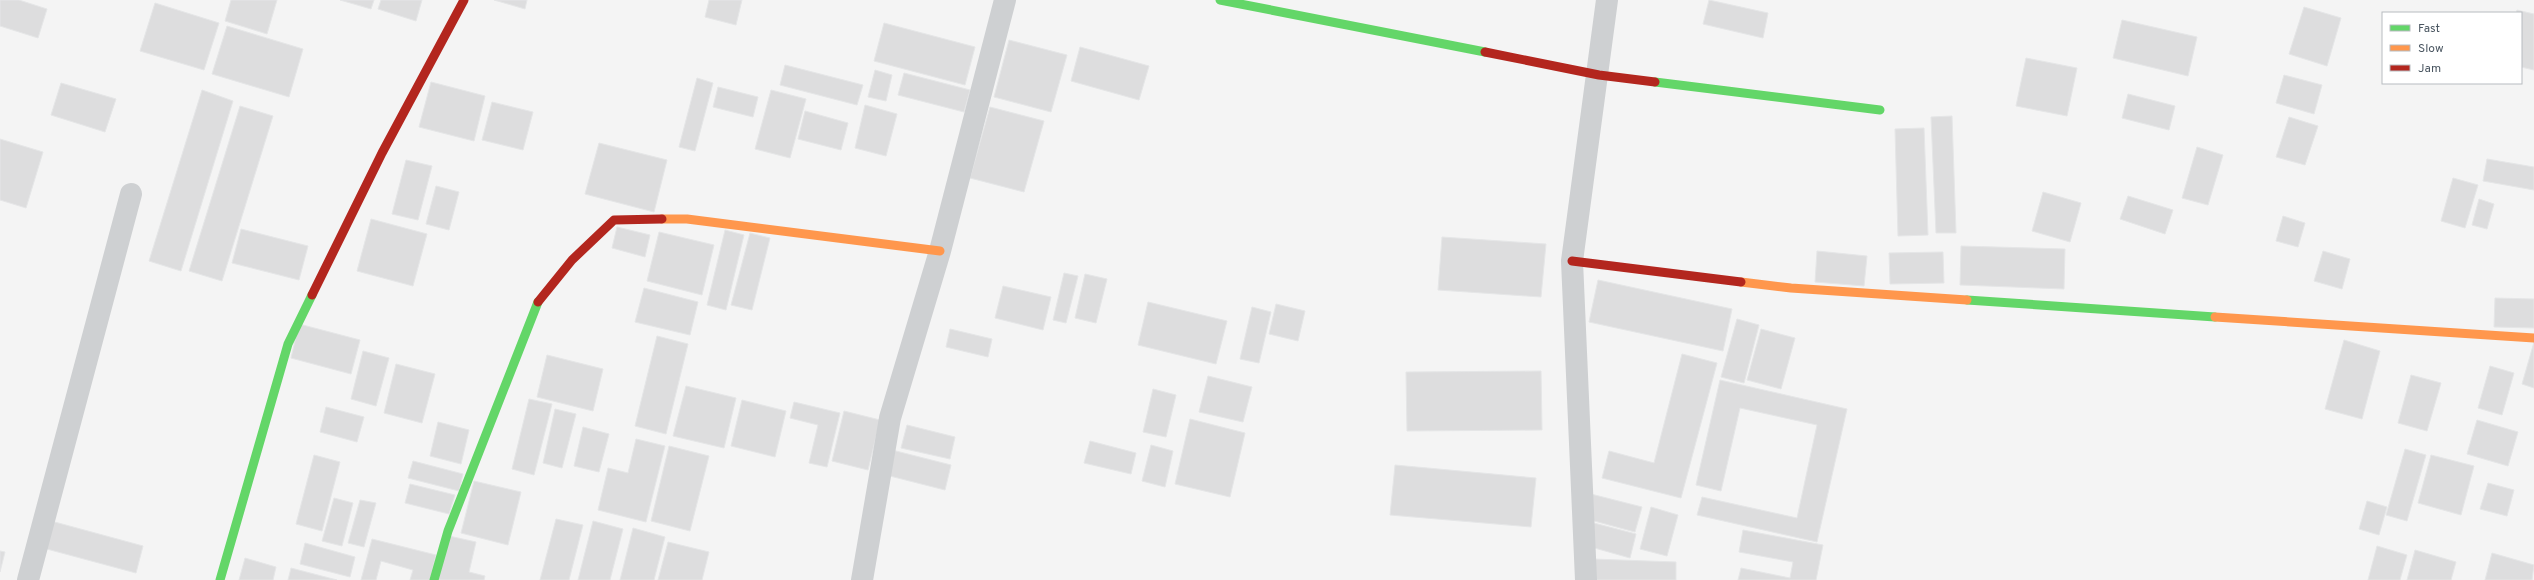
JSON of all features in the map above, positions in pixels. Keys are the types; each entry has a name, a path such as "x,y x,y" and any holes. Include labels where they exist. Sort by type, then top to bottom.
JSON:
{"street":[{"path":"220,580 288,344 382,153 464,0"},
{"path":"862,580 890,418 940,251 1005,0"},
{"path":"1220,0 1599,75 1880,110"},
{"path":"1586,580 1572,261 1599,75 1608,0"},
{"path":"28,580 132,194"},
{"path":"434,580 448,531 539,298 572,260 614,220 687,219 940,251"},
{"path":"1572,261 1791,288 2534,338"}],"building":[{"path":"0,0 19,0 47,9 38,38 0,26"},
{"path":"231,0 277,0 267,34 225,21"},
{"path":"340,0 374,0 371,9"},
{"path":"381,0 422,0 416,21 378,9"},
{"path":"494,0 527,0 525,9"},
{"path":"709,0 742,0 736,25 705,17"},
{"path":"1709,0 1768,13 1763,38 1703,24"},
{"path":"155,3 219,23 204,70 140,51"},
{"path":"2304,7 2341,18 2327,66 2289,54"},
{"path":"2517,10 2534,14 2534,70 2522,67 2522,12 2516,12"},
{"path":"2122,20 2197,37 2188,76 2113,58"},
{"path":"884,23 975,47 965,85 874,61"},
{"path":"227,26 303,49 289,97 212,74"},
{"path":"1009,40 1067,55 1051,112 994,97"},
{"path":"1080,47 1149,66 1139,100 1071,81"},
{"path":"2026,58 2077,68 2067,116 2016,106"},
{"path":"785,65 863,85 857,105 780,85"},
{"path":"875,70 892,75 886,101 868,97"},
{"path":"904,73 970,90 964,112 898,95"},
{"path":"2284,75 2322,85 2314,114 2276,103"},
{"path":"697,78 713,83 695,151 679,147"},
{"path":"431,82 485,96 474,141 419,127"},
{"path":"61,83 116,99 105,132 51,115"},
{"path":"718,87 758,97 753,117 713,107"},
{"path":"202,90 233,101 181,271 149,261"},
{"path":"771,90 806,99 790,158 755,149"},
{"path":"2128,94 2175,106 2169,130 2122,118"},
{"path":"492,102 533,112 523,150 482,140"},
{"path":"865,105 897,114 886,156 855,148"},
{"path":"240,106 273,116 222,281 189,271"},
{"path":"990,107 1044,121 1024,192 970,178"},
{"path":"805,111 848,123 841,150 798,139"},
{"path":"1952,116 1956,233 1936,233 1931,117"},
{"path":"2289,117 2318,126 2305,165 2276,157"},
{"path":"1924,128 1928,235 1898,236 1895,129"},
{"path":"0,139 43,152 26,208 0,200"},
{"path":"599,143 667,160 654,212 585,194"},
{"path":"2197,147 2223,155 2208,205 2182,198"},
{"path":"2487,159 2534,167 2534,190 2483,181"},
{"path":"406,160 432,166 418,220 392,214"},
{"path":"2453,178 2478,185 2465,228 2441,221"},
{"path":"436,186 459,192 449,230 426,224"},
{"path":"2043,192 2081,203 2070,242 2032,231"},
{"path":"2128,196 2173,210 2165,234 2120,219"},
{"path":"2479,199 2494,204 2487,229 2472,225"},
{"path":"2283,216 2305,223 2298,247 2276,241"},
{"path":"371,219 427,234 413,286 357,271"},
{"path":"617,227 650,235 645,257 612,248"},
{"path":"241,229 308,246 299,280 232,263"},
{"path":"725,230 744,235 726,310 707,305"},
{"path":"659,232 714,245 702,295 647,281"},
{"path":"750,233 770,238 752,310 731,305"},
{"path":"1442,237 1546,244 1541,297 1438,290"},
{"path":"1961,246 2065,249 2064,289 1960,285"},
{"path":"1817,251 1867,256 1864,286 1815,282"},
{"path":"2323,251 2350,259 2342,289 2314,281"},
{"path":"1943,252 1944,283 1890,284 1889,253"},
{"path":"1064,273 1078,276 1066,323 1053,320"},
{"path":"1085,274 1107,279 1096,323 1075,318"},
{"path":"1598,280 1732,309 1723,351 1589,322"},
{"path":"1003,286 1051,297 1043,330 995,318"},
{"path":"644,288 698,302 690,335 635,322"},
{"path":"2495,298 2534,299 2534,328 2494,327"},
{"path":"1148,302 1227,321 1216,364 1138,345"},
{"path":"1276,304 1305,311 1298,341 1269,334"},
{"path":"1252,307 1271,312 1259,363 1240,359"},
{"path":"1737,319 1759,325 1744,383 1721,377"},
{"path":"299,324 360,340 351,374 291,358"},
{"path":"950,329 992,339 988,357 946,347"},
{"path":"1761,329 1795,338 1781,389 1747,380"},
{"path":"657,336 688,344 666,434 635,426"},
{"path":"2344,340 2380,351 2362,419 2325,409"},
{"path":"2534,342 2534,388 2522,384"},
{"path":"363,351 389,358 376,406 351,399"},
{"path":"1682,354 1717,363 1681,498 1602,478 1609,451 1654,463"},
{"path":"547,355 603,369 593,411 537,397"},
{"path":"396,364 435,374 422,423 384,413"},
{"path":"2490,366 2514,373 2502,415 2478,408"},
{"path":"1541,371 1542,430 1407,431 1406,372"},
{"path":"2411,375 2441,383 2427,431 2398,423"},
{"path":"1208,376 1252,387 1243,422 1199,412"},
{"path":"1720,380 1847,409 1817,542 1697,515 1702,497 1797,518 1817,425 1740,408 1721,491 1696,485"},
{"path":"686,386 736,398 724,448 673,436"},
{"path":"1153,389 1176,395 1166,437 1143,432"},
{"path":"529,399 552,404 534,475 512,469"},
{"path":"742,400 786,411 775,457 731,446"},
{"path":"794,402 840,413 827,467 809,463 818,425 790,418"},
{"path":"326,407 364,417 357,442 320,432"},
{"path":"555,409 576,414 562,468 543,463"},
{"path":"844,411 880,420 868,470 832,461"},
{"path":"1190,419 1245,433 1230,497 1175,484"},
{"path":"2477,420 2518,432 2508,466 2467,454"},
{"path":"438,422 469,430 461,464 430,456"},
{"path":"907,425 955,437 950,459 901,448"},
{"path":"583,427 609,434 599,472 574,466"},
{"path":"636,439 665,446 646,522 598,510 608,468 628,473"},
{"path":"1090,441 1136,453 1131,474 1084,463"},
{"path":"1151,445 1173,451 1165,487 1142,481"},
{"path":"669,446 709,456 690,531 651,521"},
{"path":"2405,449 2426,455 2407,521 2386,515"},
{"path":"892,450 951,465 945,490 886,475"},
{"path":"314,455 340,462 322,531 296,524"},
{"path":"2431,455 2474,466 2461,515 2418,503"},
{"path":"413,461 463,474 459,491 408,478"},
{"path":"1395,465 1536,478 1531,527 1390,515"},
{"path":"474,481 521,492 508,545 461,533"},
{"path":"2488,483 2514,490 2507,516 2480,509"},
{"path":"410,484 455,495 449,514 405,503"},
{"path":"1583,492 1642,507 1635,532 1576,516"},
{"path":"334,498 353,503 342,546 322,541"},
{"path":"360,500 376,503 364,547 348,543"},
{"path":"2367,501 2387,507 2379,535 2359,529"},
{"path":"1651,507 1678,515 1667,556 1640,549"},
{"path":"40,518 143,546 136,573 32,545"},
{"path":"556,519 583,525 569,580 540,580"},
{"path":"593,521 623,529 610,580 578,580"},
{"path":"1590,522 1636,534 1630,558 1584,545"},
{"path":"633,528 665,537 654,580 620,580"},
{"path":"1743,530 1823,545 1816,580 1738,580 1741,568 1790,578 1793,562 1739,552"},
{"path":"449,536 476,542 469,572 485,576 484,580 438,580"},
{"path":"372,539 436,555 430,580 410,580 413,570 381,561 376,580 361,580"},
{"path":"668,542 709,552 702,580 658,580"},
{"path":"305,543 355,557 350,577 300,564"},
{"path":"2377,546 2407,555 2400,580 2368,580"},
{"path":"2415,550 2456,562 2451,580 2407,580"},
{"path":"0,551 5,552 0,572"},
{"path":"2492,553 2534,565 2532,580 2485,580"},
{"path":"245,558 276,567 273,580 239,580"},
{"path":"1592,559 1676,562 1676,580 1591,580"},
{"path":"291,568 337,580 288,580"}],"traffic: fast":[{"path":"1220,0 1485,52"},
{"path":"1655,82 1880,110"},
{"path":"220,580 288,344 312,295"},
{"path":"1967,300 2215,317"},
{"path":"434,580 448,531 538,302"}],"traffic: slow":[{"path":"662,219 687,219 940,251"},
{"path":"1741,282 1791,288 1967,300"},
{"path":"2215,317 2534,338"}],"traffic: jam":[{"path":"312,295 382,153 464,0"},
{"path":"1485,52 1599,75 1655,82"},
{"path":"538,302 572,260 614,220 662,219"},
{"path":"1572,261 1741,282"}]}
